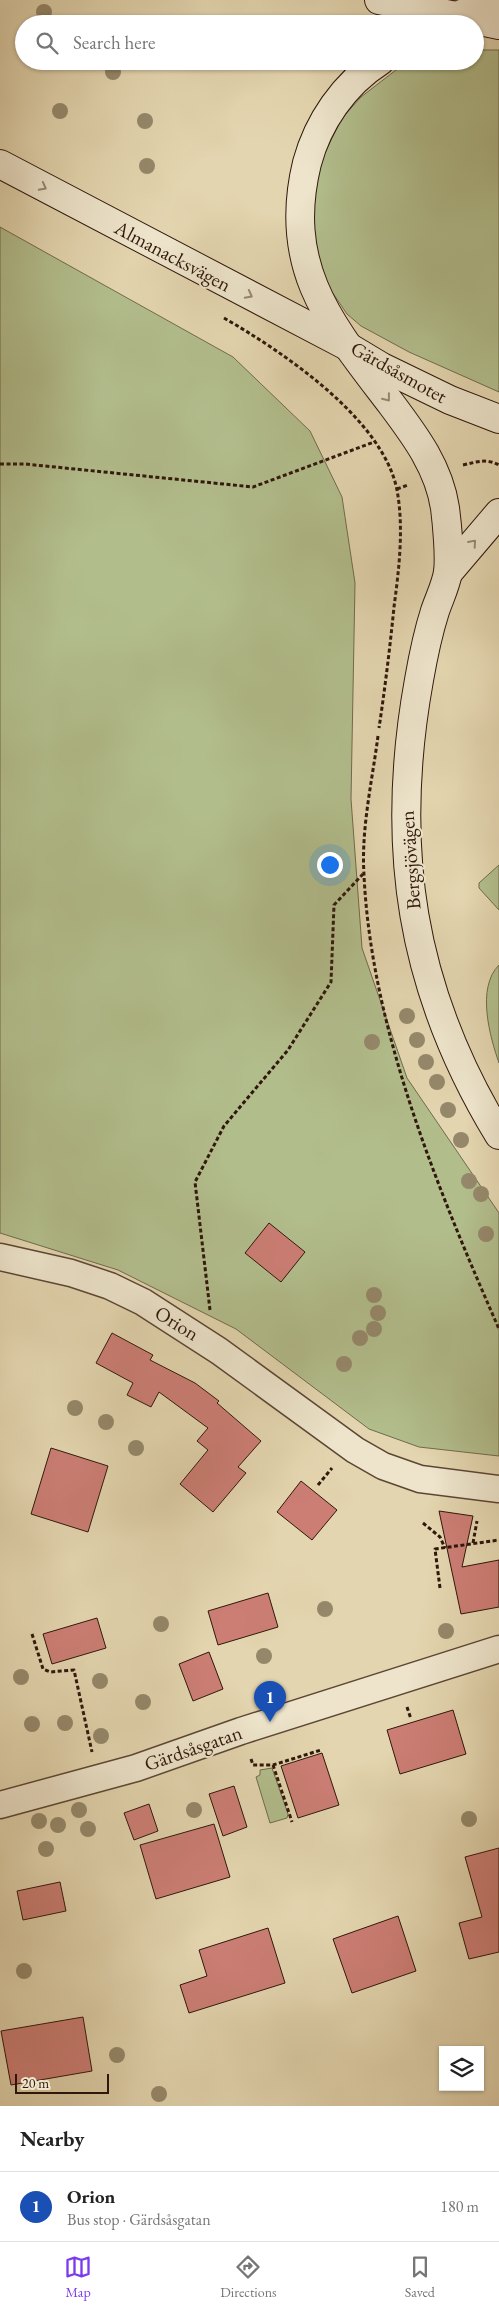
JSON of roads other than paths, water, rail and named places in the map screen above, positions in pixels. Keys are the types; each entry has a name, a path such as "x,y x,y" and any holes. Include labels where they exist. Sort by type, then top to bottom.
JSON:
{"main road":[{"path":"379,0 431,15"},
{"path":"484,24 499,25"},
{"name":"Gärdsåsmotet","path":"369,70 352,83 330,109 311,149 301,190 299,226 304,260 322,307 347,346 382,367 450,400 499,419"},
{"name":"Almanacksvägen","path":"0,164 347,346"},
{"name":"Bergsjövägen","path":"347,346 415,434 437,474 445,508 448,573"},
{"name":"Bergsjövägen","path":"499,513 448,573 434,613 419,676 410,734 405,807 407,874 414,918 435,1002 460,1062 499,1135"}],"street":[{"path":"460,15 494,0"},
{"name":"Orion","path":"0,1257 71,1273 110,1286 143,1302 178,1322 219,1350 355,1450 383,1466 420,1480 499,1489"},
{"name":"Gärdsåsgatan","path":"0,1805 136,1768 241,1731 499,1650"}],"place":[{"name":"Orion","path":"270,1722"}]}
